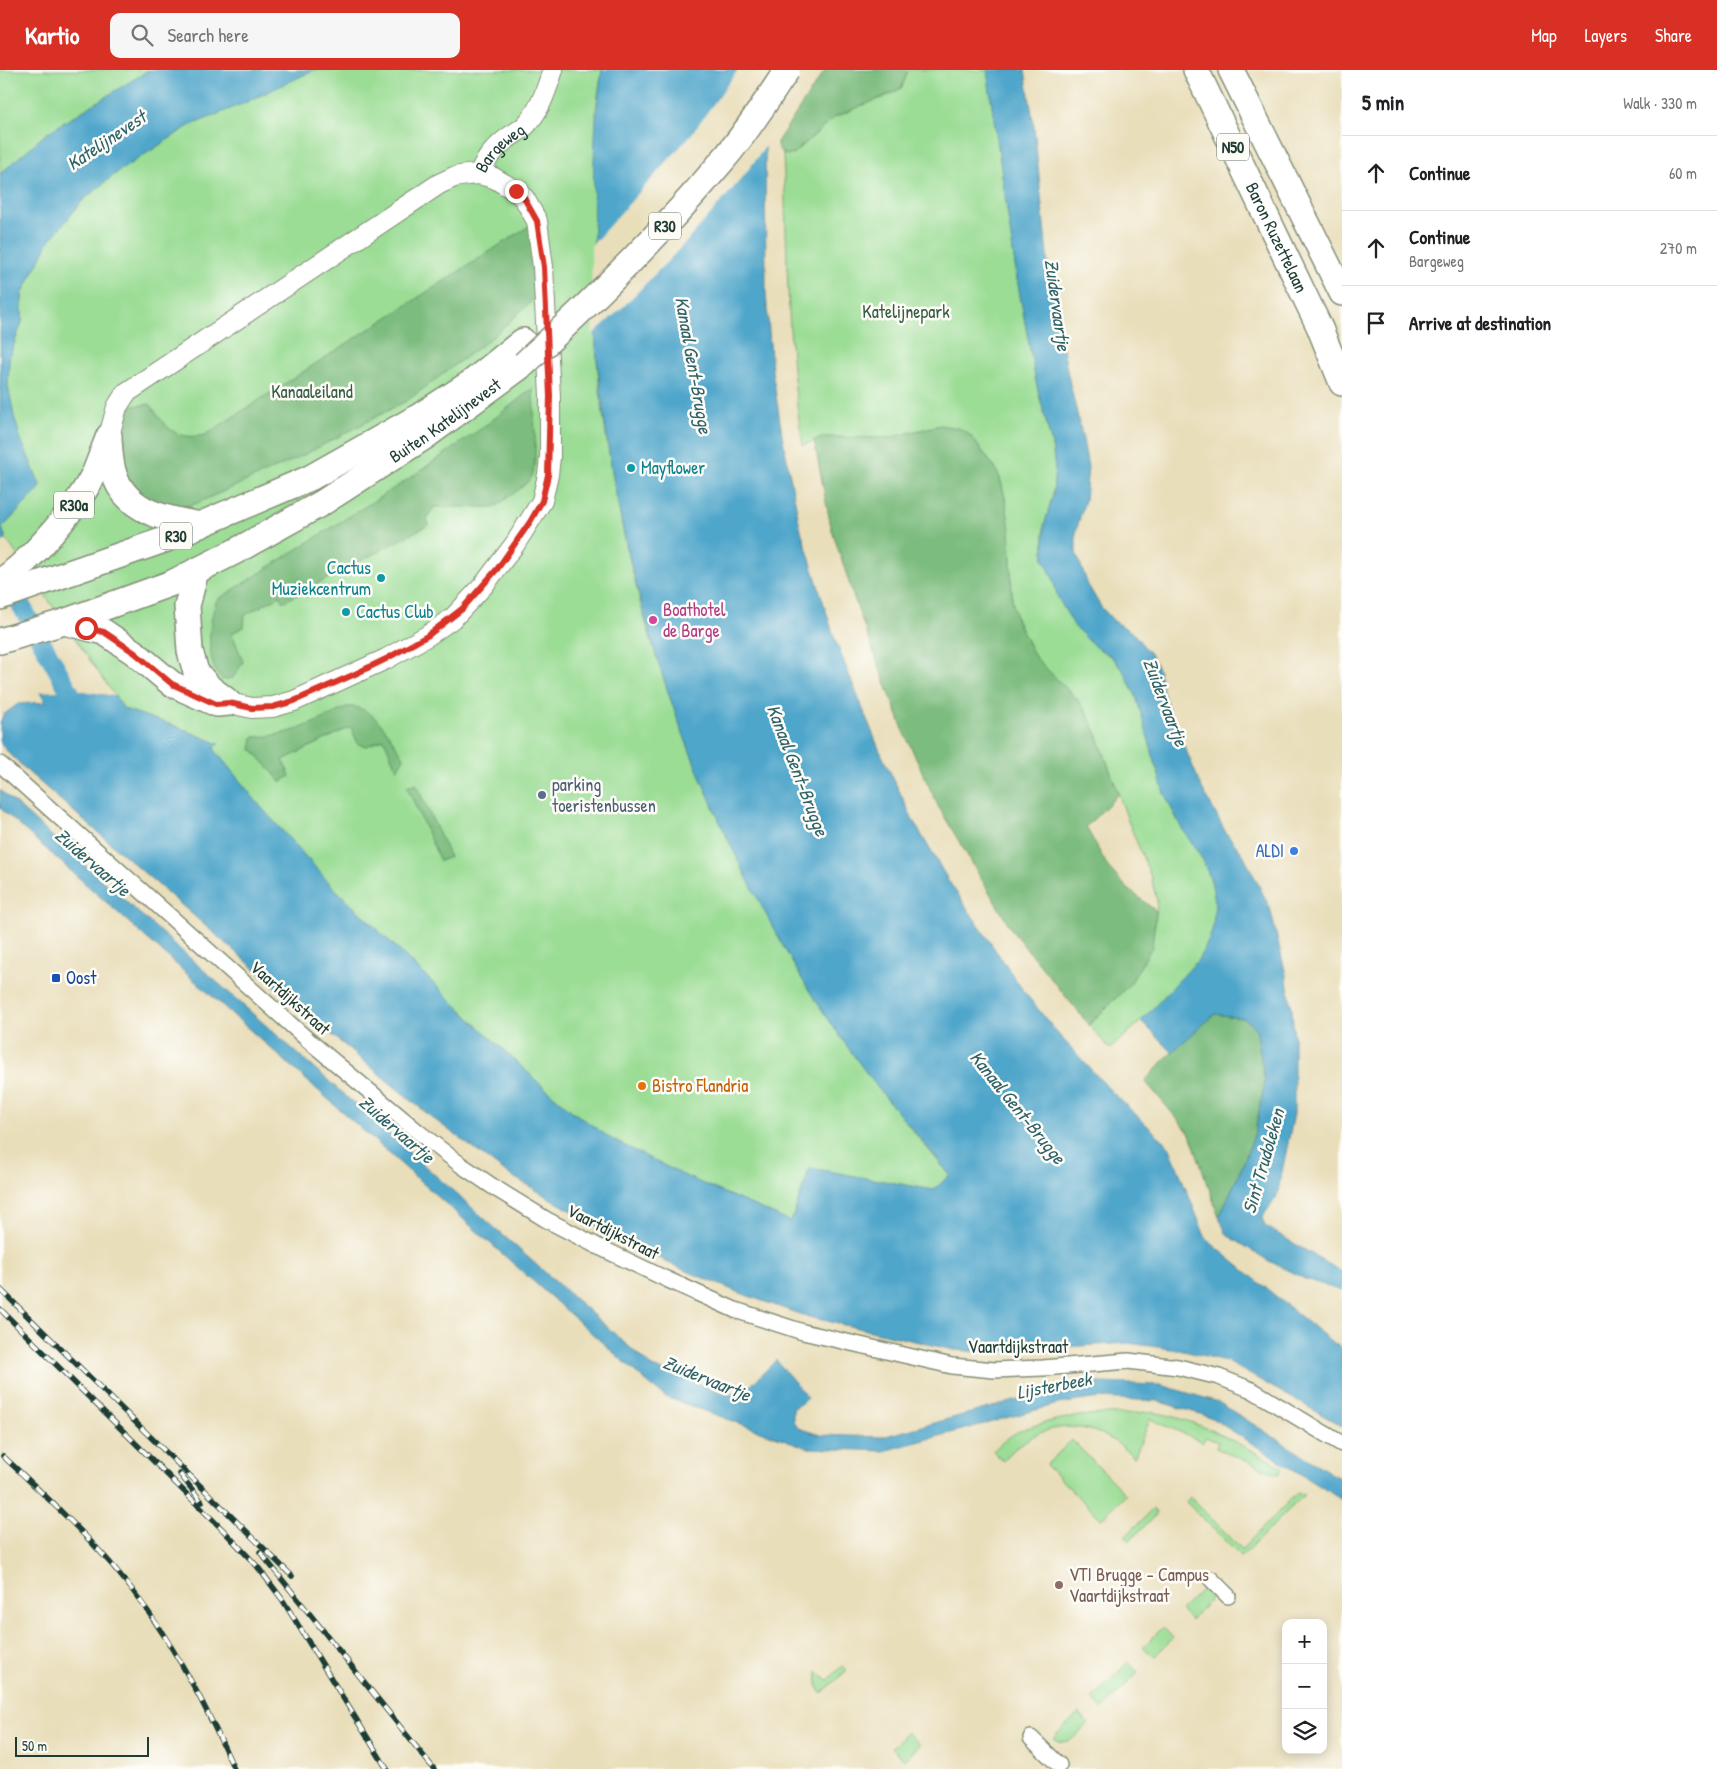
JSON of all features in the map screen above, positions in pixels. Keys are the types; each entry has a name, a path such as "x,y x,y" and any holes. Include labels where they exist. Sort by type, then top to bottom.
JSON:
{"main road":[{"name":"Buiten Katelijnevest","path":"0,597 164,540 310,478 410,422 472,382 523,353 571,298 686,181 731,124 768,70"},
{"name":"Buiten Katelijnevest","path":"4,640 64,622 172,583 322,503 426,436 523,353 592,302 666,225 724,159 787,70"},
{"name":"Baron Ruzettelaan","path":"1196,70 1319,326 1342,383"},
{"name":"Baron Ruzettelaan","path":"1231,70 1342,293"},
{"name":"Baron Ruzettelaan","path":"1319,326 1342,355"},
{"name":"R30a","path":"109,436 111,464 115,477 133,502 146,512 201,525"},
{"name":"R30a","path":"0,582 23,564 68,513 94,472 109,436"},
{"name":"R30a","path":"196,571 187,606 190,651 196,672 210,688 229,703"},
{"name":"R30a","path":"64,622 104,632 135,653 172,684 216,704 229,703"}],"street":[{"name":"Bargeweg","path":"229,703 252,708 273,707 294,701 386,659 427,636 453,618 483,586 515,544 542,501 549,466 550,396 544,267 537,221 524,198 516,191 494,178 479,174 484,163 497,148 525,126 537,112 544,98 553,70"},
{"name":"R30a","path":"109,436 117,407 126,393 137,385 439,184 454,177 479,174"},
{"name":"Vaartdijkstraat","path":"0,764 308,1040 417,1131 495,1188 547,1220 597,1246 666,1280 735,1310 803,1332 952,1366 994,1370 1128,1361 1178,1367 1219,1377 1252,1390 1342,1444"},
{"path":"1211,1578 1228,1596"},
{"path":"1031,1738 1059,1765"}],"green space":[{"path":"0,70 149,70 47,133 0,174"},
{"name":"Kanaaleiland","path":"314,70 602,70 596,107 595,325 597,361 604,424 623,529 636,586 652,642 690,751 737,857 783,946 811,994 882,1092 950,1175 934,1190 810,1168 791,1222 685,1176 613,1140 573,1112 478,1026 332,886 260,806 214,749 219,744 178,727 124,709 6,539 2,528 41,487 21,440 8,386 9,358 22,322 22,294 49,241 84,199 119,171 189,126 242,104"},
{"path":"825,70 908,70 902,87 895,92 835,117 792,155 783,154 777,147 777,142"},
{"name":"Katelijnepark","path":"908,70 987,70 1017,279 1036,382 1052,445 1055,468 1053,494 1044,527 1044,559 1052,576 1094,646 1112,657 1124,672 1136,696 1164,793 1181,827 1203,860 1214,889 1213,927 1199,960 1141,1021 1110,1049 1089,1025 1130,984 1155,925 1157,901 1151,877 1098,737 1086,711 1074,696 1035,657 1016,619 1012,599 1010,530 1005,498 1000,478 995,468 970,435 920,430 889,438 826,437 803,445 793,373 788,300 783,154 788,155 794,152 827,122 840,114 895,92 902,87"},
{"path":"537,221 545,289 495,335 408,400 298,458 195,504 177,509 143,502 113,450 124,410 133,406 150,404 166,425 178,434 186,436 205,435"},
{"path":"533,388 535,461 531,478 525,484 493,507 434,507 427,518 428,525 283,602 280,596 245,615 244,627 232,633 243,662 233,678 222,680 216,672 210,651 212,616 217,600 407,480 485,426"},
{"path":"940,425 959,428 970,435 995,468 1000,478 1010,530 1012,599 1016,619 1035,657 1074,696 1086,711 1098,737 1118,793 1086,827 1108,867 1127,888 1156,911 1152,947 1130,984 1089,1025 1013,932 938,806 904,732 858,610 831,527 814,440 826,437 889,438"},
{"path":"347,707 365,711 381,724 404,758 397,770 384,739 367,746 358,744 351,727 283,760 290,776 281,782 251,750 253,737 290,731 313,723"},
{"path":"416,784 450,857 440,861 407,787"},
{"path":"1215,1014 1243,1018 1256,1028 1265,1082 1255,1132 1242,1167 1219,1217 1190,1134 1145,1081 1172,1052"},
{"path":"1146,1412 1163,1414 1198,1425 1234,1441 1283,1467 1279,1474 1272,1472 1216,1448 1218,1442 1205,1437 1203,1442 1150,1419 1134,1458 1119,1444 1102,1435 1085,1429 1068,1427 1050,1430 1034,1436 1003,1461 993,1451 1017,1432 1043,1423 1089,1415"},
{"path":"1072,1440 1126,1495 1101,1519 1046,1465"},
{"path":"1298,1492 1304,1495 1241,1557 1186,1502 1190,1497 1242,1549"},
{"path":"1153,1509 1157,1514 1129,1541 1125,1537"},
{"path":"1202,1589 1211,1599 1191,1620 1181,1610"},
{"path":"1163,1627 1173,1638 1153,1656 1143,1647"},
{"path":"1128,1662 1137,1671 1137,1674 1102,1709 1092,1698"},
{"path":"842,1666 847,1670 822,1693 817,1685 817,1671 827,1681"},
{"path":"1078,1713 1088,1723 1080,1731 1068,1741 1058,1741 1053,1738"},
{"path":"907,1732 920,1745 904,1760 892,1747"}],"water":[{"name":"Katelijnevest","path":"149,70 314,70 242,104 189,126 119,171 84,199 49,241 22,294 22,322 9,358 8,386 21,440 41,487 2,528 6,539 0,543 0,174 47,133"},
{"name":"Kanaal Gent-Brugge","path":"602,70 762,70 765,126 766,293 772,370 782,434 800,527 835,640 879,749 915,824 950,883 1022,989 1058,1034 1112,1092 1169,1146 1206,1239 1332,1342 1342,1348 1342,1426 1226,1361 1179,1350 1128,1343 983,1352 954,1350 805,1316 740,1293 679,1268 604,1230 505,1172 430,1116 314,1020 27,771 2,746 0,723 3,715 18,704 46,702 40,692 77,690 115,696 124,709 178,727 219,744 214,749 260,806 332,886 539,1083 573,1112 613,1140 685,1176 791,1222 810,1168 934,1190 950,1175 865,1071 818,1004 788,956 731,845 704,785 679,723 658,660 623,531 611,465 596,352 594,163 596,116"},
{"path":"987,70 1025,70 1034,127 1049,274 1088,467 1085,500 1076,531 1076,552 1088,585 1101,607 1114,621 1133,633 1151,655 1159,671 1162,689 1169,710 1202,788 1226,833 1243,854 1270,908 1292,1009 1294,1114 1277,1196 1262,1218 1265,1226 1342,1272 1342,1291 1305,1279 1269,1261 1227,1235 1219,1217 1242,1167 1255,1132 1265,1082 1256,1028 1243,1018 1215,1014 1172,1052 1141,1021 1198,960 1209,940 1213,927 1215,901 1211,880 1203,860 1181,827 1164,793 1136,696 1124,672 1112,657 1094,646 1075,627 1058,598 1052,576 1044,559 1044,526 1053,494 1055,468 1052,445 1036,382 1017,279"},
{"path":"0,790 652,1367 729,1395 747,1389 776,1360 808,1398 793,1409 793,1421 798,1428 820,1435 882,1437 1062,1388 1099,1383 1161,1385 1218,1402 1342,1480 1342,1500 1210,1417 1157,1401 1099,1398 1058,1404 884,1451 808,1448 666,1397 650,1385 0,808"}],"pier":[{"path":"738,70 765,70 768,143 742,178 685,243 623,307 593,334 591,246 690,136"},
{"path":"77,688 113,693 115,696 77,690 40,692 39,689"}],"waterway":[{"path":"8,582 76,703 84,711"}],"railway":[{"path":"0,1289 292,1576"},
{"path":"0,1309 257,1566 282,1599 387,1769"},
{"path":"3,1456 87,1537 132,1589 181,1663 209,1715 234,1769"},
{"path":"180,1474 202,1502"},
{"path":"260,1552 434,1769"}],"place":[{"name":"Mayflower","path":"631,468"},
{"name":"Cactus Muziekcentrum","path":"381,578"},
{"name":"Cactus Club","path":"346,612"},
{"name":"Boathotel de Barge","path":"653,620"},
{"name":"parking toeristenbussen","path":"542,795"},
{"name":"ALDI","path":"1294,851"},
{"name":"Oost","path":"56,978"},
{"name":"Bistro Flandria","path":"642,1086"},
{"name":"VTI Brugge - Campus Vaartdijkstraat","path":"1059,1585"}],"route":[{"path":"86,628 104,632 135,653 172,684 216,704 229,703 252,708 273,707 294,701 386,659 427,636 453,618 462,609 498,568 530,522 542,501 548,475 550,457 550,396 544,267 537,221 524,198 516,191"}],"water label":[{"name":"Zuidervaartje","path":"1058,305"},
{"name":"Zuidervaartje","path":"1166,702"},
{"name":"Zuidervaartje","path":"93,862"},
{"name":"Zuidervaartje","path":"397,1129"},
{"name":"Sint Trudoleken","path":"1263,1161"},
{"name":"Zuidervaartje","path":"707,1378"},
{"name":"Lijsterbeek","path":"1054,1385"}]}
